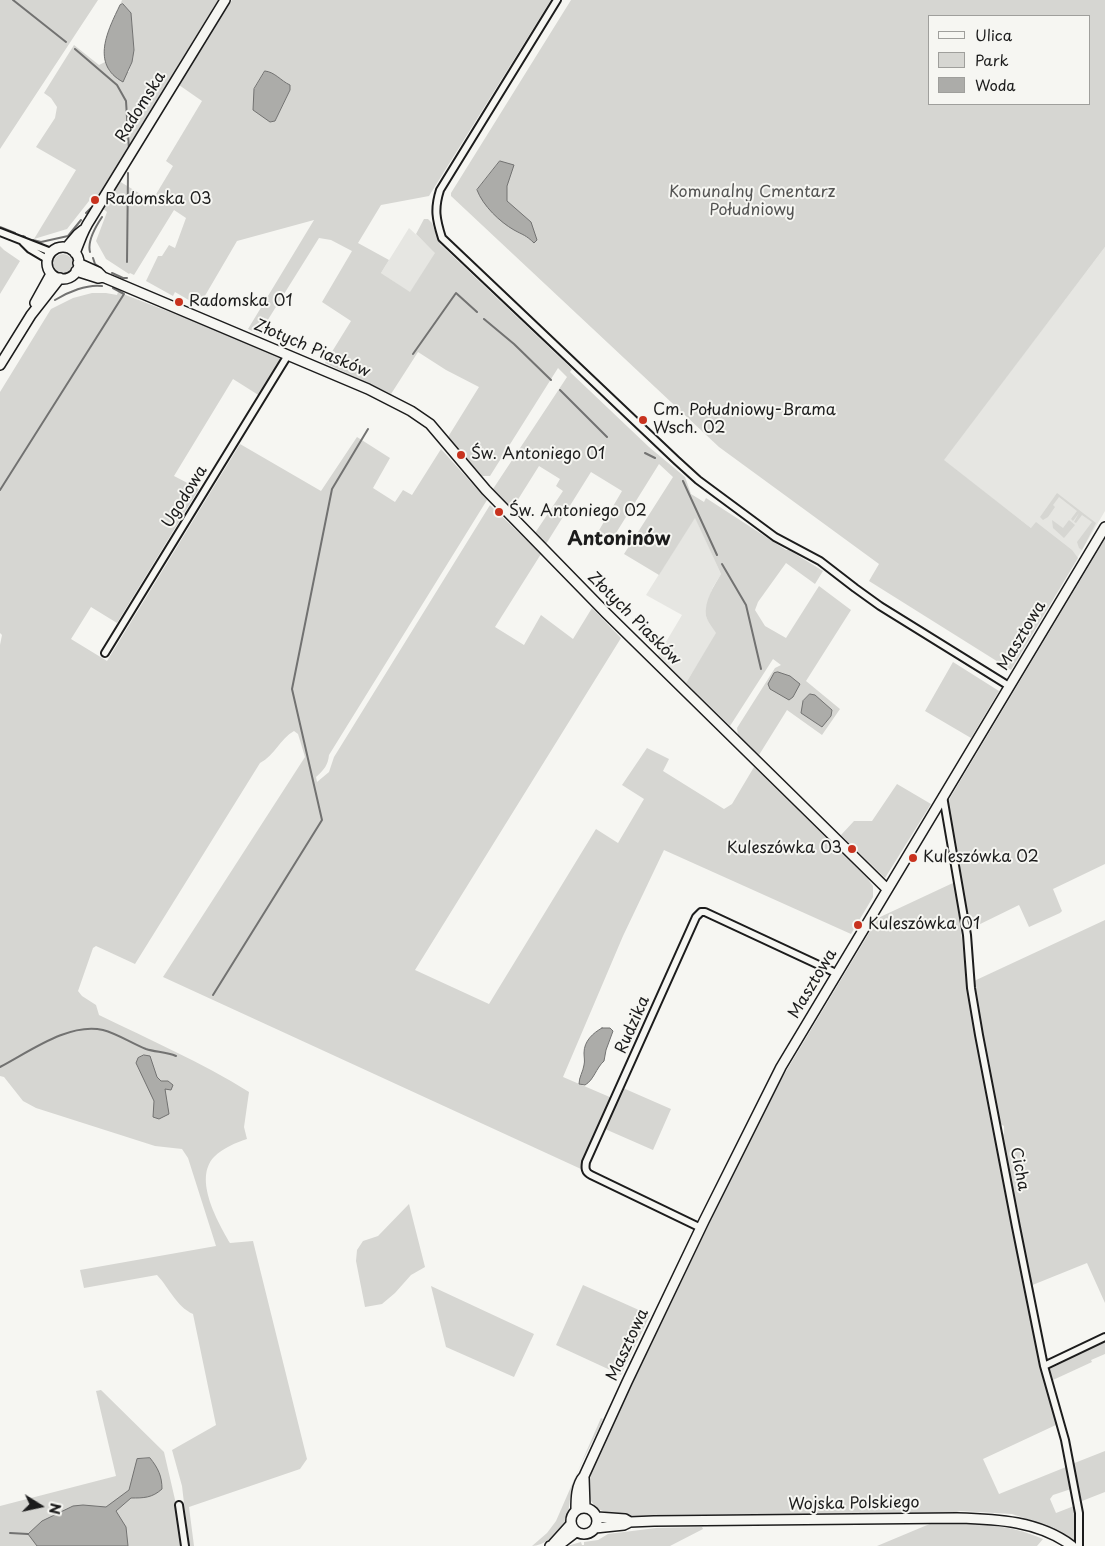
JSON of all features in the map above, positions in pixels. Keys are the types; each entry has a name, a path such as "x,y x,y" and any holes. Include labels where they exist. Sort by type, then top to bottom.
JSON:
{"street":[{"name":"Radomska","path":"71,250 78,234 84,230 225,0"},
{"path":"557,0 440,190 436,218 442,238 698,480 775,537 820,561 880,606 1009,686"},
{"path":"0,232 23,242 30,249 49,256"},
{"path":"58,248 71,250 77,267 70,277 56,276 47,267 49,256 58,248"},
{"name":"Złotych Piasków","path":"77,267 98,272 103,277 368,389 411,411 430,424 486,490 606,613 887,889"},
{"path":"0,364 56,276"},
{"name":"Ugodowa","path":"105,653 288,355"},
{"name":"Masztowa","path":"580,1509 584,1476 701,1228 781,1067 1105,527"},
{"name":"Cicha","path":"943,795 967,934 971,988 979,1035 1044,1366 1060,1420 1077,1502 1079,1546"},
{"name":"Rudzika","path":"701,1228 591,1175 585,1168 586,1162 697,914 705,912 836,973"},
{"path":"1044,1366 1105,1337"},
{"path":"179,1505 185,1546"},
{"path":"580,1509 593,1511 597,1517 595,1528 585,1534 574,1528 571,1516 580,1509"},
{"name":"Wojska Polskiego","path":"597,1517 625,1519 630,1522"},
{"name":"Wojska Polskiego","path":"595,1528 624,1525 630,1522 805,1519 991,1519 1026,1524 1066,1541 1072,1546"},
{"path":"551,1545 574,1528"}],"shaded area":[{"path":"409,228 436,253 410,293 381,273"},
{"path":"1105,247 1105,511 1075,562 943,460"},
{"path":"695,517 721,574 713,587 708,601 706,617 717,633 686,683 657,657 682,615 646,595"}],"green space":[{"path":"0,0 98,0 0,149"},
{"path":"122,0 218,0 94,204 89,201 67,229 34,239 76,170 36,147 55,118 57,107 51,98 44,93 74,45 99,65 105,62 110,72 129,72 134,50 131,13 123,4 120,5"},
{"path":"232,0 551,0 429,196 381,205 358,243 389,260 381,273 410,292 435,253 416,234 424,219 428,219 432,223 440,244 572,369 570,372 649,447 685,477 691,494 704,502 706,498 786,550 823,571 815,584 786,563 758,602 755,610 765,626 786,638 819,586 851,610 806,681 840,709 822,735 787,710 759,755 738,735 737,728 775,668 781,665 773,659 730,726 686,683 716,633 706,616 706,610 710,594 721,574 695,518 659,575 624,554 673,477 659,464 611,541 598,532 622,491 591,472 546,544 535,533 563,491 556,486 560,479 539,466 512,509 493,489 567,377 558,368 490,476 482,476 448,437 479,387 446,370 418,352 391,394 325,363 351,321 322,302 352,251 331,240 319,238 259,334 248,329 314,220 237,241 199,306 175,292 173,296 146,281 158,256 162,256 169,245 175,248 186,218 174,210 134,275 129,274 106,259 96,241 107,212 102,208 119,181 152,201 173,166 166,161 202,101 179,85","holes":["265,72 269,72 290,85 290,90 275,121 270,122 254,89"]},
{"name":"Komunalny Cmentarz Południowy","path":"571,0 1105,0 1105,247 944,460 1031,528 1036,522 1072,550 1078,558 1011,670 869,581 879,564 719,447 451,196 451,193"},
{"path":"0,246 20,261 0,294"},
{"path":"63,254 70,257 73,264 70,271 63,274 56,271 53,264 56,257"},
{"path":"118,292 276,353 281,360 260,396 233,379 174,476 199,489 117,623 91,607 71,639 107,661 240,444 321,491 357,437 390,458 373,488 395,502 403,490 412,495 441,449 487,500 329,755 328,762 316,777 317,782 329,772 334,757 490,505 541,554 495,627 524,645 541,615 573,639 592,608 621,638 415,970 489,1004 596,829 618,843 644,799 622,785 647,748 669,759 663,771 724,809 732,804 754,767 873,886 873,897 851,934 664,850 623,936 563,1077 612,1098 581,1169 163,977 305,757 298,734 294,731 289,734 270,756 260,763 135,964 96,946 93,948 78,991 96,1005 99,1015 194,1061 249,1092 244,1127 247,1139 229,1146 214,1157 208,1166 207,1188 219,1224 230,1243 253,1241 307,1459 300,1469 189,1507 194,1546 189,1546 182,1486 172,1450 216,1425 193,1314 178,1302 157,1275 84,1288 80,1270 216,1246 188,1158 182,1149 155,1146 36,1108 23,1101 4,1077 0,1076 0,645 2,635 0,633 0,392 51,309 73,298 92,293 117,295"},
{"path":"1057,493 1096,523 1082,550 1077,542 1092,522 1082,515 1076,523 1074,522 1079,513 1073,521 1071,519 1077,511 1059,497 1048,517 1043,520 1040,517"},
{"path":"1052,520 1063,528 1069,520 1075,525 1064,538 1053,528"},
{"path":"1105,539 1105,864 1053,889 1062,911 1060,913 1029,927 1019,905 968,930 961,878 947,803"},
{"path":"953,662 999,691 971,738 925,711"},
{"path":"897,784 931,804 885,878 841,835 854,821 872,821"},
{"path":"955,882 968,990 1058,1424 983,1459 999,1494 1066,1467 1071,1489 1053,1495 1050,1499 1056,1513 1074,1506 1077,1542 1033,1521 1012,1514 960,1511 953,1513 659,1515 640,1517 612,1515 612,1513 600,1510 594,1505 587,1493 593,1466 767,1103 878,918"},
{"path":"1105,920 1105,1303 1087,1263 1030,1286 1002,1137 1004,1126 999,1123 974,981"},
{"path":"623,1088 671,1109 653,1150 605,1129"},
{"path":"409,1204 425,1267 411,1275 382,1304 365,1307 356,1261 357,1250 363,1241 378,1236"},
{"path":"583,1285 650,1315 621,1375 556,1345"},
{"path":"431,1286 534,1334 514,1377 446,1347"},
{"path":"1105,1339 1105,1354 1053,1380 1049,1366"},
{"path":"101,1390 164,1452 176,1504 181,1546 0,1546 0,1506 116,1476 96,1391"},
{"path":"601,1418 603,1419 575,1478 564,1525 550,1539 532,1546 547,1533 556,1521"},
{"path":"1105,1451 1105,1492 1082,1501 1072,1464"},
{"path":"932,1523 989,1525 1016,1530 1043,1539 1037,1546 877,1546"},
{"path":"702,1527 703,1529 670,1546 567,1546 581,1542 584,1545 584,1542 598,1540 608,1534 656,1528"}],"water":[{"path":"123,4 131,13 134,50 132,62 123,82 113,75 107,66 104,56 111,25 120,5"},
{"path":"265,71 272,73 290,85 290,90 275,121 270,122 253,110 254,89"},
{"path":"500,161 514,165 507,186 507,201 531,222 537,240 534,243 498,218 483,202 477,190"},
{"path":"778,672 790,676 800,684 793,697 789,700 770,689 768,684 774,673"},
{"path":"810,694 815,695 832,710 831,716 822,727 801,713 803,701"},
{"path":"602,1028 610,1028 613,1031 604,1061 588,1083 585,1085 579,1084 587,1041"},
{"path":"144,1055 150,1056 157,1077 161,1081 168,1081 173,1085 171,1090 165,1089 169,1114 159,1119 153,1117 154,1101 136,1063 138,1058"},
{"path":"150,1458 159,1472 162,1489 148,1497 131,1498 116,1511 126,1527 128,1546 37,1546 28,1534 42,1521 73,1506 106,1507 129,1490 137,1459"}],"waterway":[{"path":"13,0 66,42"},
{"path":"75,49 117,85 126,101 129,150"},
{"path":"127,262 128,173"},
{"path":"86,213 91,208"},
{"path":"90,252 91,238 102,217"},
{"path":"33,240 41,242 68,236 81,220"},
{"path":"0,227 15,233"},
{"path":"93,258 95,264 101,268"},
{"path":"112,273 127,278"},
{"path":"55,300 78,289 102,286"},
{"path":"0,490 124,294 113,288"},
{"path":"413,354 456,293 477,312"},
{"path":"484,319 514,344 551,380"},
{"path":"560,390 607,437"},
{"path":"213,995 322,820 292,689 332,489 368,429"},
{"path":"645,453 655,458"},
{"path":"683,481 717,555"},
{"path":"722,564 746,605 761,669"},
{"path":"0,1067 63,1034 90,1029 103,1030 146,1049 176,1056"},
{"path":"10,1533 28,1534"}],"place":[{"name":"Radomska 03","path":"95,200"},
{"name":"Radomska 01","path":"179,302"},
{"name":"Cm. Południowy-Brama Wsch. 02","path":"643,420"},
{"name":"Św. Antoniego 01","path":"461,455"},
{"name":"Św. Antoniego 02","path":"499,512"},
{"name":"Kuleszówka 03","path":"852,849"},
{"name":"Kuleszówka 02","path":"913,858"},
{"name":"Kuleszówka 01","path":"858,925"}],"district":[{"name":"Antoninów","path":"619,540"}]}
